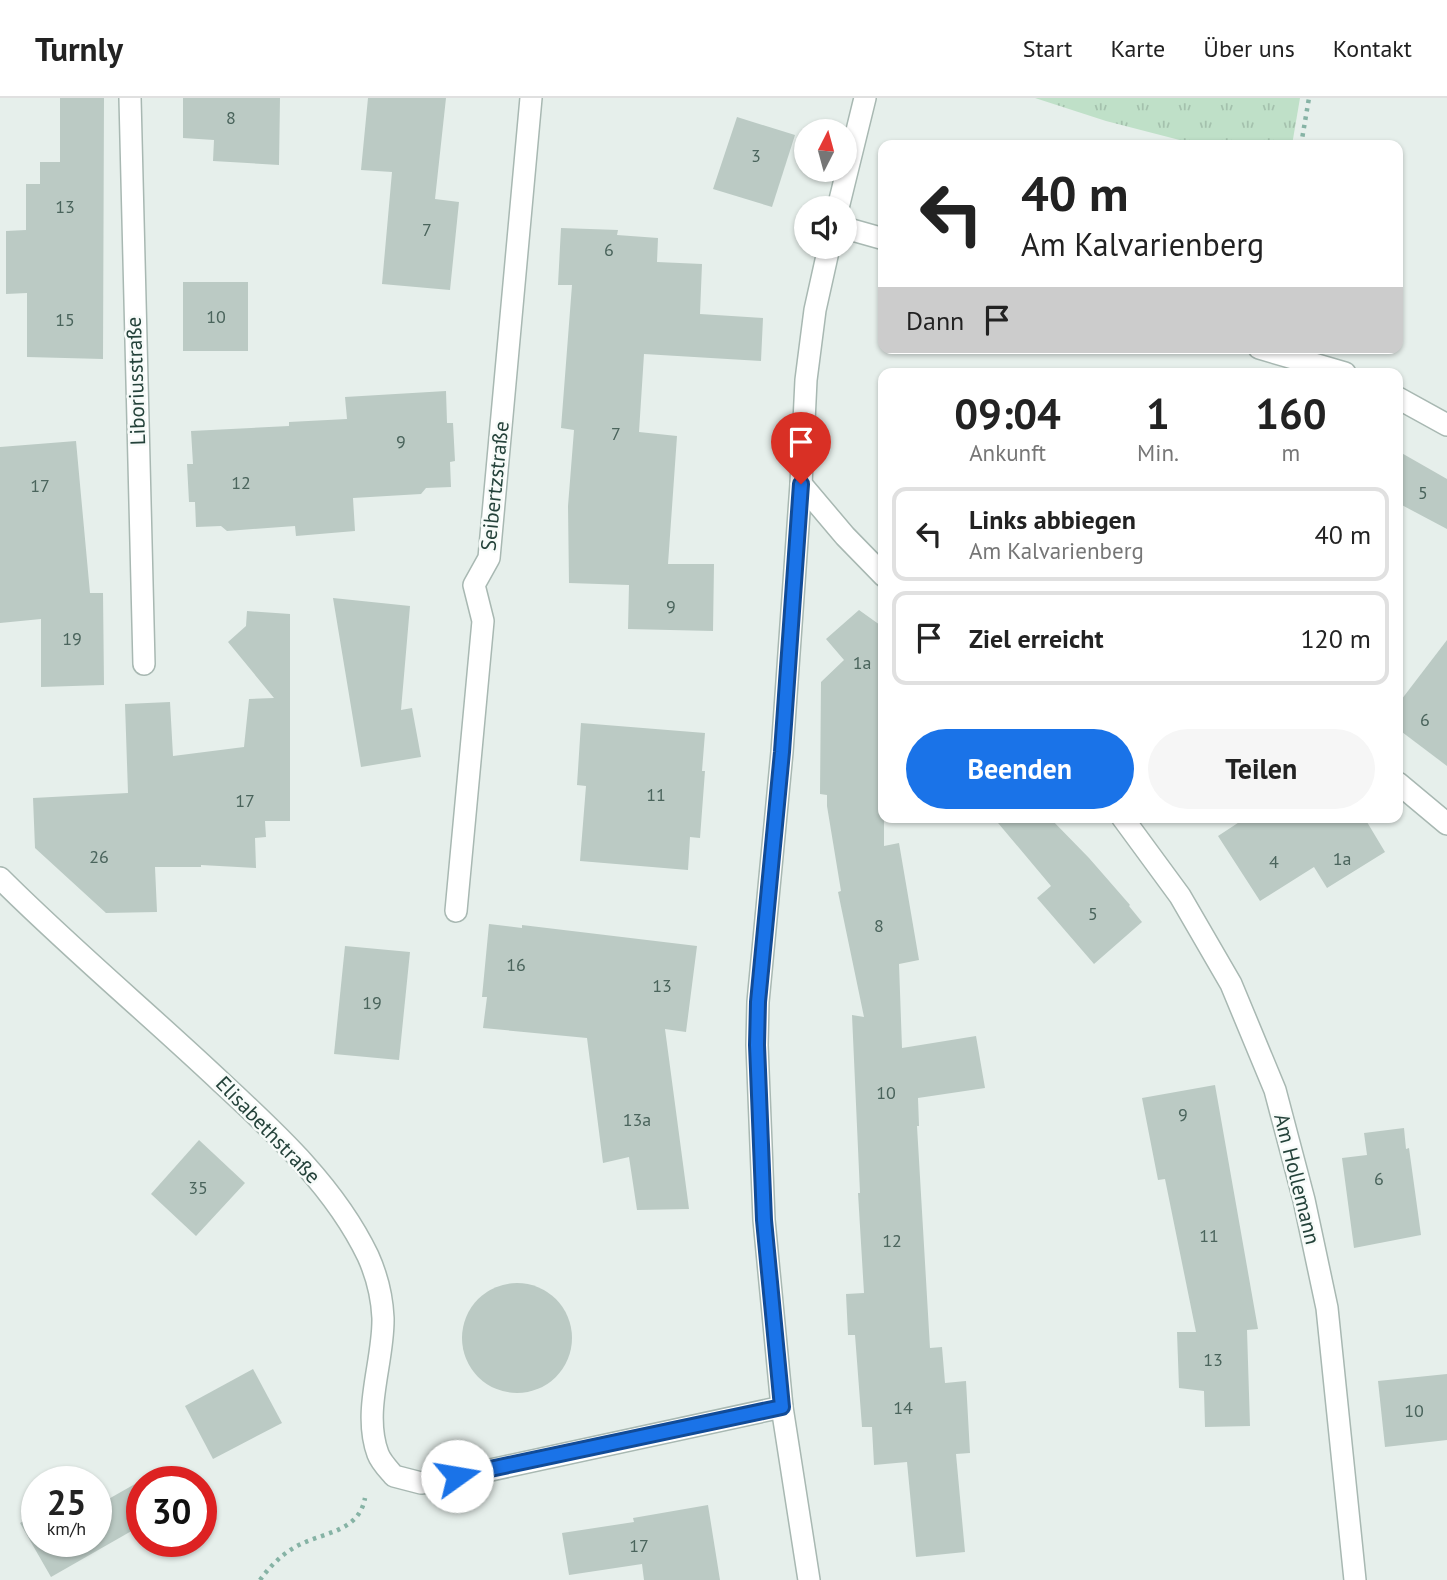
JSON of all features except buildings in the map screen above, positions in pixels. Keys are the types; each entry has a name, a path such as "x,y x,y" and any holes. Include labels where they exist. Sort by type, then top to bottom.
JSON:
{"street":[{"name":"Liboriusstraße","path":"130,98 144,664"},
{"name":"Seibertzstraße","path":"456,911 483,621 474,585 489,558 531,98"},
{"path":"841,196 866,98"},
{"path":"857,231 878,237"},
{"path":"809,1580 782,1407 764,1220 757,1045 758,1002 782,752 809,349 826,259"},
{"path":"1280,354 1328,368"},
{"path":"1403,401 1447,425"},
{"path":"801,484 878,569"},
{"path":"1403,787 1447,824"},
{"name":"Am Hollemann","path":"1126,823 1180,896 1231,984 1275,1090 1304,1200 1327,1308 1355,1580"},
{"name":"Elisabethstraße","path":"0,878 39,918 138,1004 286,1143 343,1213 367,1255 380,1290 382,1328 373,1408 374,1430 378,1453 394,1476 421,1483 440,1480 782,1407"}],"path":[{"path":"1302,140 1308,98"},
{"path":"260,1580 275,1562 300,1544 342,1529 353,1521 361,1513 366,1495"}],"green space":[{"path":"1035,98 1300,98 1293,140 1180,140 1106,121"}],"route":[{"path":"457,1476 782,1407 764,1220 757,1045 758,1002 782,752 801,484"}]}
